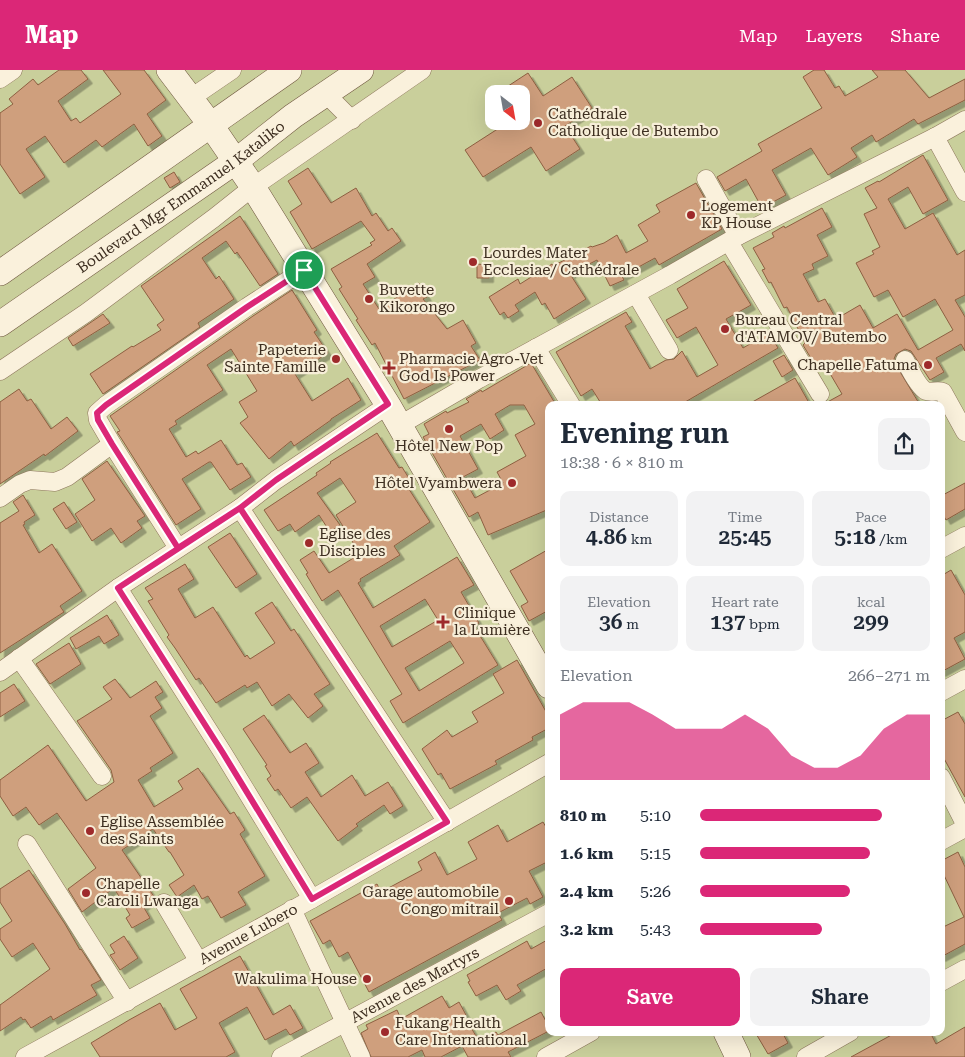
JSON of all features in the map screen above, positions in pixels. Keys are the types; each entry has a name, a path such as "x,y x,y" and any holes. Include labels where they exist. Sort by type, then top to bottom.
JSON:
{"street":[{"path":"0,79 13,70"},
{"path":"169,70 210,124 253,187 394,415 545,679"},
{"path":"191,98 232,70"},
{"path":"0,273 289,70"},
{"name":"Boulevard Mgr Emmanuel Kataliko","path":"0,324 236,161 293,116 361,70"},
{"path":"0,371 86,313 253,187 422,70"},
{"path":"326,94 352,120"},
{"path":"0,672 118,588 240,508 276,480 394,415 479,378 734,239 965,120"},
{"path":"935,137 965,192"},
{"path":"706,179 734,239 820,394"},
{"path":"178,548 112,444 98,420 97,413 247,307 304,270"},
{"path":"636,294 669,350"},
{"path":"536,348 569,401"},
{"path":"905,360 922,389 929,392 938,390 943,392 965,432"},
{"path":"0,498 20,484 30,480 55,482 67,477 112,444"},
{"path":"240,508 447,822"},
{"path":"945,547 965,536"},
{"path":"118,588 223,753 312,899"},
{"path":"19,658 102,776"},
{"path":"945,690 965,679"},
{"name":"Avenue Lubero","path":"25,1057 312,899 545,765"},
{"path":"945,785 965,826 945,838"},
{"path":"26,844 127,1002"},
{"path":"164,904 198,962"},
{"path":"292,909 362,1057"},
{"name":"Avenue des Martyrs","path":"281,1057 545,915"},
{"path":"945,980 965,969"},
{"path":"546,1057 584,1036"},
{"path":"728,1036 738,1057"},
{"path":"806,1057 843,1036"}],"green space":[{"path":"0,70 965,70 965,1057 0,1057"}],"building":[{"path":"59,70 81,70 88,79 58,101 71,121 76,118 80,123 121,94 103,70 144,70 166,100 147,114 162,136 148,146 134,124 102,147 96,140 64,163 45,136 26,149 45,177 20,194 0,164 0,113 13,104 9,99 33,79 38,85"},
{"path":"814,70 824,70 835,88 839,86 845,96 878,77 872,70 905,70 929,98 965,79 965,100 918,124 914,119 876,142 872,135 851,148 857,157 828,175 811,148 772,170 786,195 762,208 746,179 725,191 717,177 762,151 758,144 822,108 803,77"},
{"name":"Cathédrale Catholique de Butembo","path":"528,73 543,96 572,77 592,108 565,126 580,149 546,171 531,147 483,177 465,150 496,130 530,130 530,85 510,85"},
{"path":"923,155 948,200 923,214 908,187 888,199 905,229 933,213 957,255 965,250 965,295 955,300 965,317 965,351 961,344 936,358 944,372 930,380 911,351 905,349 896,354 894,359 896,365 918,401 829,401 842,394 822,360 815,364 812,360 803,345 805,343 787,307 784,308 771,282 769,283 762,270 765,269 753,248 774,237 772,233 784,226 785,228 822,208 832,227 817,235 828,256 812,264 814,269 803,274 818,302 825,299 836,319 860,305 873,328 897,314 918,350 953,330 935,299 903,317 888,290 874,297 856,263 874,254 872,251 880,247 864,214 877,208 865,188 879,182"},
{"path":"308,168 331,203 356,188 372,216 376,213 388,231 392,228 401,241 367,264 375,277 363,284 379,309 419,283 427,297 423,299 447,329 463,320 476,343 471,346 480,360 404,399 375,343 372,345 356,320 358,319 339,289 342,287 331,269 372,245 370,243 375,240 361,221 312,249 290,212 302,204 288,181"},
{"path":"174,172 180,182 170,188 164,178"},
{"path":"696,183 722,229 659,265 655,258 622,276 624,280 610,286 597,260 570,274 586,299 554,319 545,303 542,305 535,292 515,305 519,311 508,318 504,312 500,315 489,297 518,279 520,284 552,264 553,266 591,246 604,243 617,235 626,253 648,241 638,225 660,212 656,205"},
{"path":"240,216 278,274 260,286 237,252 235,254 226,241 202,258 216,279 219,276 234,299 198,323 200,327 103,394 90,374 132,346 161,330 157,325 164,320 141,286"},
{"path":"724,261 751,305 726,319 743,348 769,333 778,348 687,401 600,401 592,389 581,396 556,352 626,312 632,322 625,326 650,369 666,360 674,359 682,351 697,377 718,365 696,327 677,338 666,320 688,308 677,289"},
{"path":"477,264 489,265 489,278 477,278"},
{"path":"292,290 317,330 314,332 328,353 295,374 312,401 348,378 361,400 294,446 291,441 269,459 240,423 248,417 239,402 257,391 231,349 207,365 223,390 175,421 177,424 169,429 186,457 196,451 198,454 221,440 237,465 242,463 251,477 230,490 211,462 209,462 182,479 201,509 176,525 117,432 120,431 110,416"},
{"path":"103,314 110,323 73,346 68,338"},
{"path":"784,355 793,370 782,377 773,361"},
{"path":"531,363 554,401 545,401 545,511 488,535 478,512 469,517 423,437 429,434 424,424 446,411 447,413 469,402 466,399 481,390 482,392","holes":["510,405 524,405 535,424 515,435 526,456 497,472 503,483 475,498 463,477 478,469 460,436 481,424 490,439 504,430 495,414"]},
{"path":"795,378 808,401 754,401"},
{"path":"19,389 27,401 31,399 51,429 67,417 78,431 45,456 44,454 0,484 0,402"},
{"path":"377,433 399,468 402,467 410,480 405,483 430,522 394,546 400,555 360,579 361,581 358,583 373,608 457,557 474,585 461,592 479,623 474,626 498,665 403,723 390,701 402,694 338,590 322,601 300,560 314,551 329,573 360,554 336,515 356,502 340,478 317,493 340,525 330,532 319,515 295,532 290,524 278,531 264,510 317,475 316,473 330,462","holes":["425,599 438,620 392,647 380,626","450,641 464,663 419,691 405,668"]},
{"path":"107,461 145,516 137,521 142,528 121,543 111,528 92,541 75,514 95,500 82,479"},
{"path":"965,483 965,509 946,520 945,518 945,494"},
{"path":"23,495 35,515 24,522 25,524 23,525 39,553 52,544 82,591 60,606 64,612 0,653 0,523 19,511 13,502"},
{"path":"64,502 77,522 66,529 53,509"},
{"path":"230,533 257,574 236,588 208,547"},
{"path":"545,551 545,612 529,621 521,606 528,602 510,571"},
{"path":"185,564 194,579 178,589 195,618 213,607 245,657 247,655 250,659 275,643 255,613 272,602 291,631 294,629 330,684 314,694 323,706 308,718 289,694 272,706 257,682 247,688 245,685 216,703 199,678 196,680 167,637 169,635 148,601 153,599 145,588"},
{"path":"951,570 965,595 965,632 954,638 965,659 945,670 945,574"},
{"path":"107,615 119,635 104,644 99,636 76,649 70,638"},
{"path":"69,643 81,664 50,684 36,664"},
{"path":"517,660 545,710 545,730 532,737 533,740 495,761 497,764 450,789 441,773 438,775 422,749 447,730 452,737 478,722 472,712 504,693 493,674"},
{"path":"115,679 130,698 156,681 163,692 155,697 162,708 150,716 173,753 150,768 152,771 138,780 154,807 183,789 178,781 198,768 230,814 234,812 245,830 240,834 265,876 238,892 246,905 221,918 208,896 202,899 194,885 177,897 169,885 184,875 153,829 122,850 155,898 143,906 150,918 132,928 126,918 130,915 114,888 82,912 68,889 96,868 57,813 39,825 26,807 13,816 0,796 0,780 48,745 86,801 114,782 111,770 77,721 112,699 103,687"},
{"path":"14,684 25,701 0,717 0,693"},
{"path":"958,712 965,724 965,797 945,760 945,719"},
{"path":"264,715 290,753 306,743 319,763 305,772 321,797 352,775 365,796 388,782 403,806 390,814 384,805 356,824 358,826 338,841 307,797 291,808 278,789 275,791 267,779 271,776 265,766 267,765 243,729"},
{"path":"543,822 545,825 545,863 529,871 543,897 530,904 527,898 498,913 502,920 369,992 348,952 339,957 330,940 323,944 310,921 377,884 381,892 422,870 418,862 435,852 447,875 477,859 468,842 498,825 507,842"},
{"path":"958,852 965,867 965,944 945,955 945,926 964,917 945,877 945,859"},
{"path":"29,870 101,980 91,985 97,995 53,1020 51,1016 31,1028 25,1019 23,1020 21,1017 0,1031 0,1005 50,969 33,943 12,957 0,939 0,929 12,921 0,902 0,889"},
{"path":"124,936 138,958 120,970 110,955 115,953 110,945"},
{"path":"527,941 531,949 545,941 545,969 517,985 521,991 506,1000 497,985 476,996 468,982 470,981 467,975"},
{"path":"240,956 273,1015 290,1005 303,1028 290,1035 286,1029 265,1040 247,1007 219,1023 235,1052 226,1057 100,1057 91,1043 160,1003 175,1030 197,1018 180,989"},
{"path":"442,996 449,1008 459,1002 466,1015 464,1016 479,1041 496,1032 498,1035 541,1012 545,1020 545,1033 508,1052 511,1057 468,1057 462,1046 441,1057 425,1057 422,1050 408,1057 371,1057 361,1033 368,1029 366,1025 397,1010 401,1019"},
{"path":"965,1027 965,1057 851,1057 890,1036 932,1036 936,1044"},
{"path":"757,1036 784,1036 788,1043 768,1054"}],"place":[{"name":"Cathédrale Catholique de Butembo","path":"538,123"},
{"name":"Logement KP House","path":"691,215"},
{"name":"Lourdes Mater Ecclesiae/ Cathédrale","path":"473,262"},
{"name":"Buvette Kikorongo","path":"369,299"},
{"name":"Bureau Central d'ATAMOV/ Butembo","path":"725,329"},
{"name":"Papeterie Sainte Famille","path":"336,359"},
{"name":"Chapelle Fatuma","path":"928,365"},
{"name":"Pharmacie Agro-Vet God Is Power","path":"389,368"},
{"name":"Hôtel New Pop","path":"449,429"},
{"name":"Hôtel Vyambwera","path":"512,483"},
{"name":"Eglise des Disciples","path":"309,543"},
{"name":"Clinique la Lumière","path":"443,622"},
{"name":"Eglise Assemblée des Saints","path":"90,831"},
{"name":"Chapelle Caroli Lwanga","path":"86,893"},
{"name":"Garage automobile Congo mitrail","path":"509,901"},
{"name":"Wakulima House","path":"367,979"},
{"name":"Fukang Health Care International","path":"385,1032"}],"route":[{"path":"304,270 247,307 97,413 98,420 112,444 178,548 240,508 447,822 312,899 223,753 118,588 240,508 276,480 388,404 304,270"}]}
